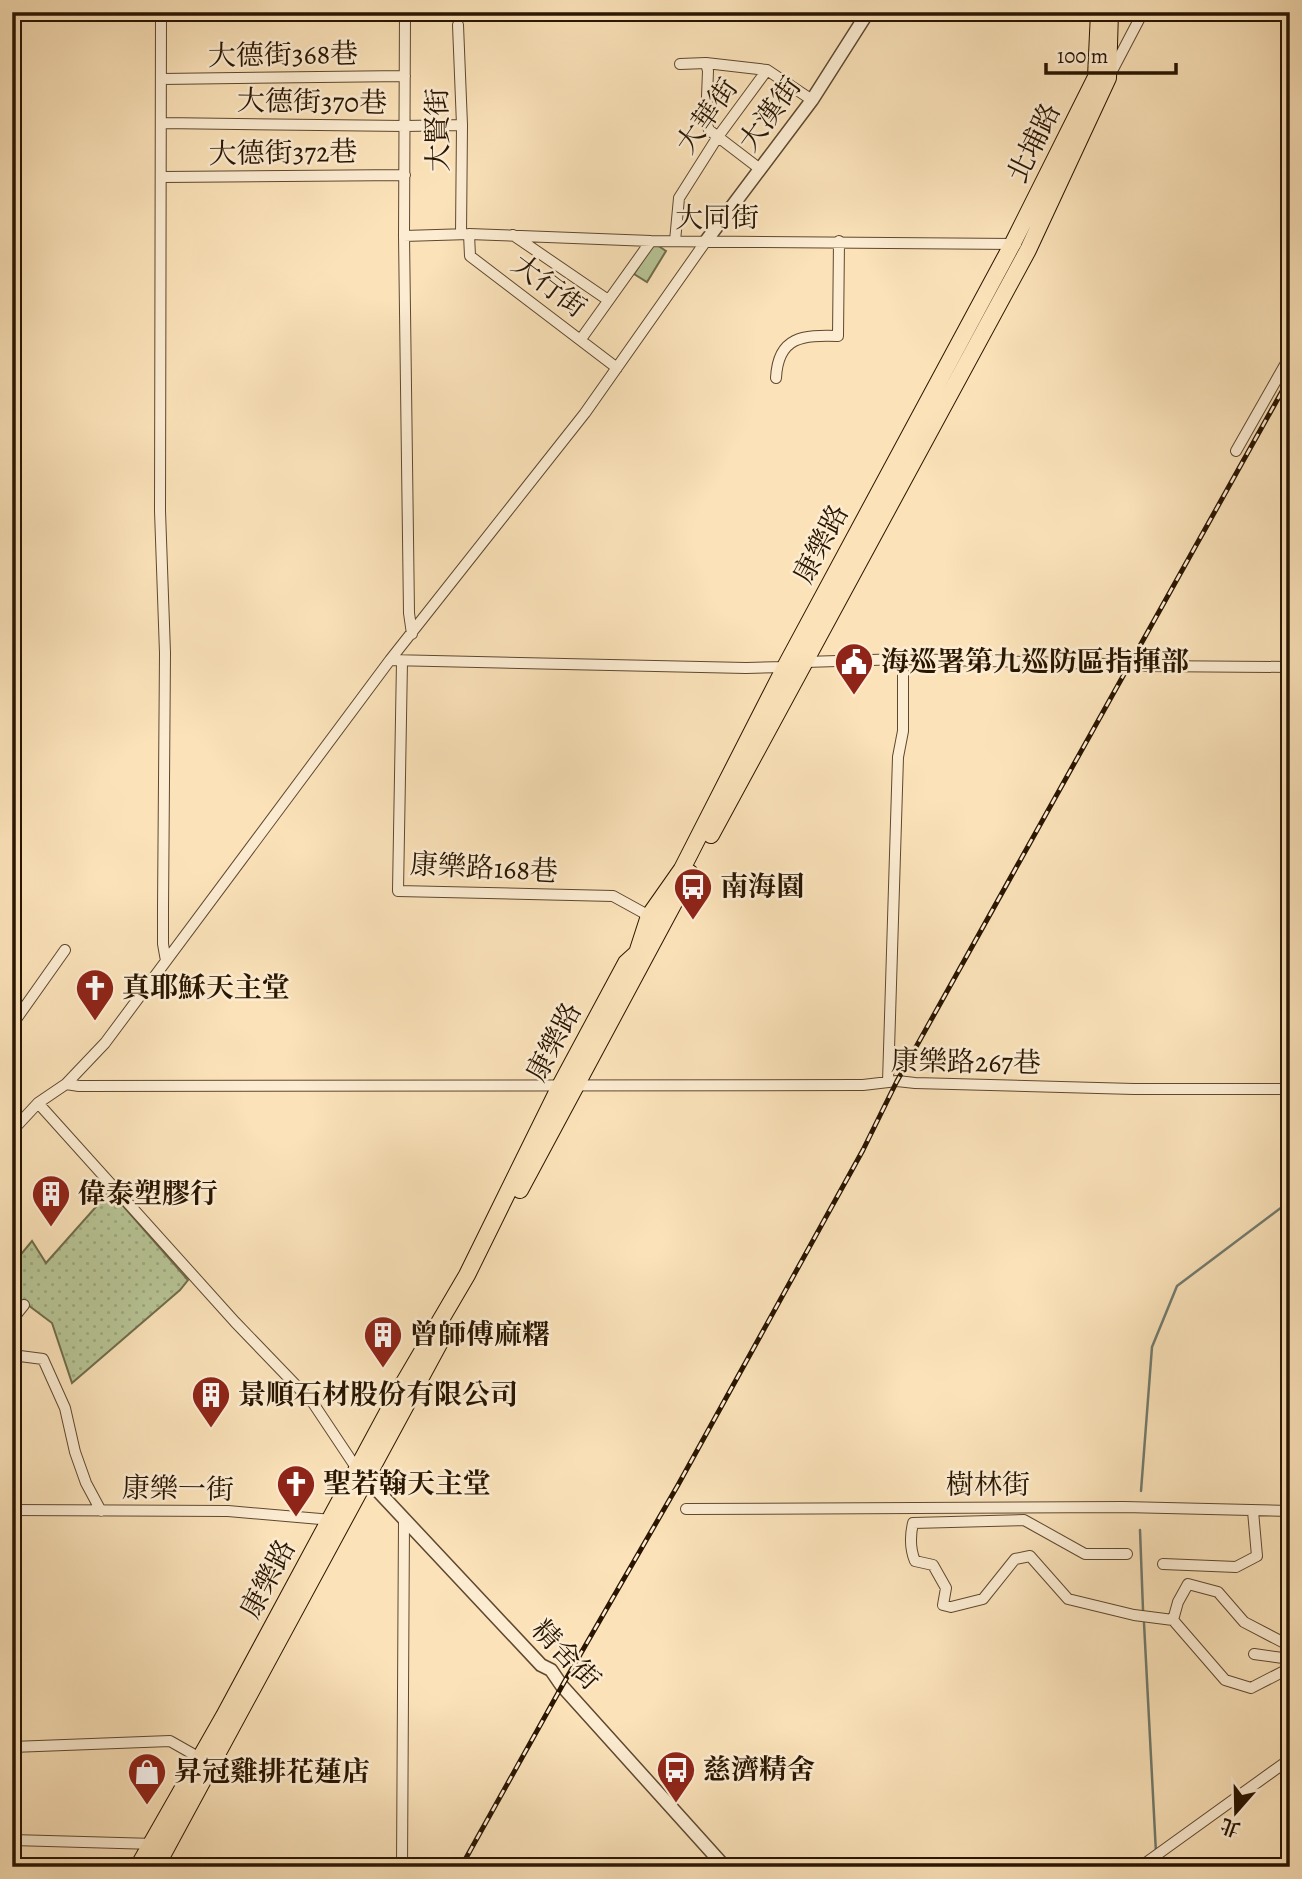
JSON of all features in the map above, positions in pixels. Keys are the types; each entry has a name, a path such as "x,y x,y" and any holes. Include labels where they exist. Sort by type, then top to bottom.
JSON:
{"main road":[{"path":"1099,12 1102,77"},
{"path":"1102,77 1110,12"},
{"name":"北埔路","path":"1021,246 1102,77"},
{"name":"康樂路","path":"138,1867 159,1846 362,1474 656,920 785,667 923,426 989,326 1021,246"},
{"name":"康樂路","path":"656,920 805,662 923,426"},
{"name":"康樂路","path":"156,1867 159,1846 200,1758 336,1522"}],"street":[{"path":"161,12 160,511 165,653 163,944 166,961"},
{"path":"405,12 404,236 409,613 412,635"},
{"name":"大漢街","path":"706,241 812,100 868,12"},
{"name":"北埔路","path":"1102,77 1143,12"},
{"name":"大賢街","path":"458,25 465,234"},
{"path":"706,63 706,122 709,130 761,169"},
{"path":"680,64 706,63 766,70"},
{"name":"大華街","path":"675,241 679,198 766,70 812,100"},
{"name":"大德街368巷","path":"161,79 405,76"},
{"name":"大德街370巷","path":"162,123 462,125"},
{"name":"大德街372巷","path":"162,177 405,175"},
{"name":"大行街","path":"465,234 470,256 617,368"},
{"path":"512,234 608,300"},
{"name":"大同街","path":"404,236 512,234 652,241 839,241 1021,246"},
{"path":"581,339 652,241"},
{"path":"12,1131 38,1103 66,1084 104,1043 390,660 507,514 617,368 706,241"},
{"path":"776,378 776,366 784,348 805,335 838,336 839,241"},
{"path":"1236,451 1290,356"},
{"path":"390,660 746,668 785,667 805,662 902,659 1108,664"},
{"path":"888,1082 898,757 903,731 902,659"},
{"name":"康樂路168巷","path":"402,661 398,891 613,896 656,920"},
{"path":"1145,666 1290,667"},
{"path":"12,1026 65,950"},
{"name":"康樂路267巷","path":"66,1084 641,1086 863,1085 888,1082 1290,1089"},
{"path":"38,1103 204,1289 313,1403 362,1474"},
{"path":"12,1320 24,1306"},
{"path":"12,1355 43,1359 65,1408 75,1452 86,1483 101,1511"},
{"name":"精舍街","path":"362,1474 541,1665 551,1670 562,1686 725,1867"},
{"name":"樹林街","path":"686,1509 1124,1507 1290,1511"},
{"name":"康樂一街","path":"12,1510 228,1511 336,1522"},
{"path":"1163,1564 1236,1567 1257,1556 1253,1511"},
{"path":"402,1867 404,1520"},
{"path":"1127,1554 1085,1554 1024,1520 913,1523 911,1530 911,1552 915,1561 933,1565 946,1588 943,1605 951,1607 983,1599 1015,1559 1030,1556 1068,1598 1134,1615 1173,1620 1225,1680 1251,1688 1290,1668"},
{"path":"1173,1620 1178,1602 1188,1584 1218,1592 1244,1622 1290,1646"},
{"path":"1254,1654 1290,1659"},
{"path":"12,1747 170,1741 200,1758"},
{"path":"1140,1867 1290,1759"},
{"path":"12,1840 159,1846"}],"green space":[{"path":"654,243 666,251 647,282 634,274"},
{"path":"110,1191 188,1280 180,1290 72,1383 52,1323 12,1293 12,1265 32,1241 46,1263"}],"waterway":[{"path":"1141,1491 1152,1347 1177,1286 1290,1201"},
{"path":"1140,1530 1143,1610"},
{"path":"1144,1623 1156,1853"}],"tunnel":[{"path":"1108,664 1145,666"}],"railway":[{"path":"461,1867 678,1485 863,1150 897,1081 1290,377"}],"place":[{"name":"海巡署第九巡防區指揮部","path":"854,696"},
{"name":"南海園","path":"693,921"},
{"name":"真耶穌天主堂","path":"95,1022"},
{"name":"偉泰塑膠行","path":"51,1228"},
{"name":"曾師傅麻糬","path":"383,1369"},
{"name":"景順石材股份有限公司","path":"211,1429"},
{"name":"聖若翰天主堂","path":"296,1518"},
{"name":"慈濟精舍","path":"676,1804"},
{"name":"昇冠雞排花蓮店","path":"147,1806"}]}
